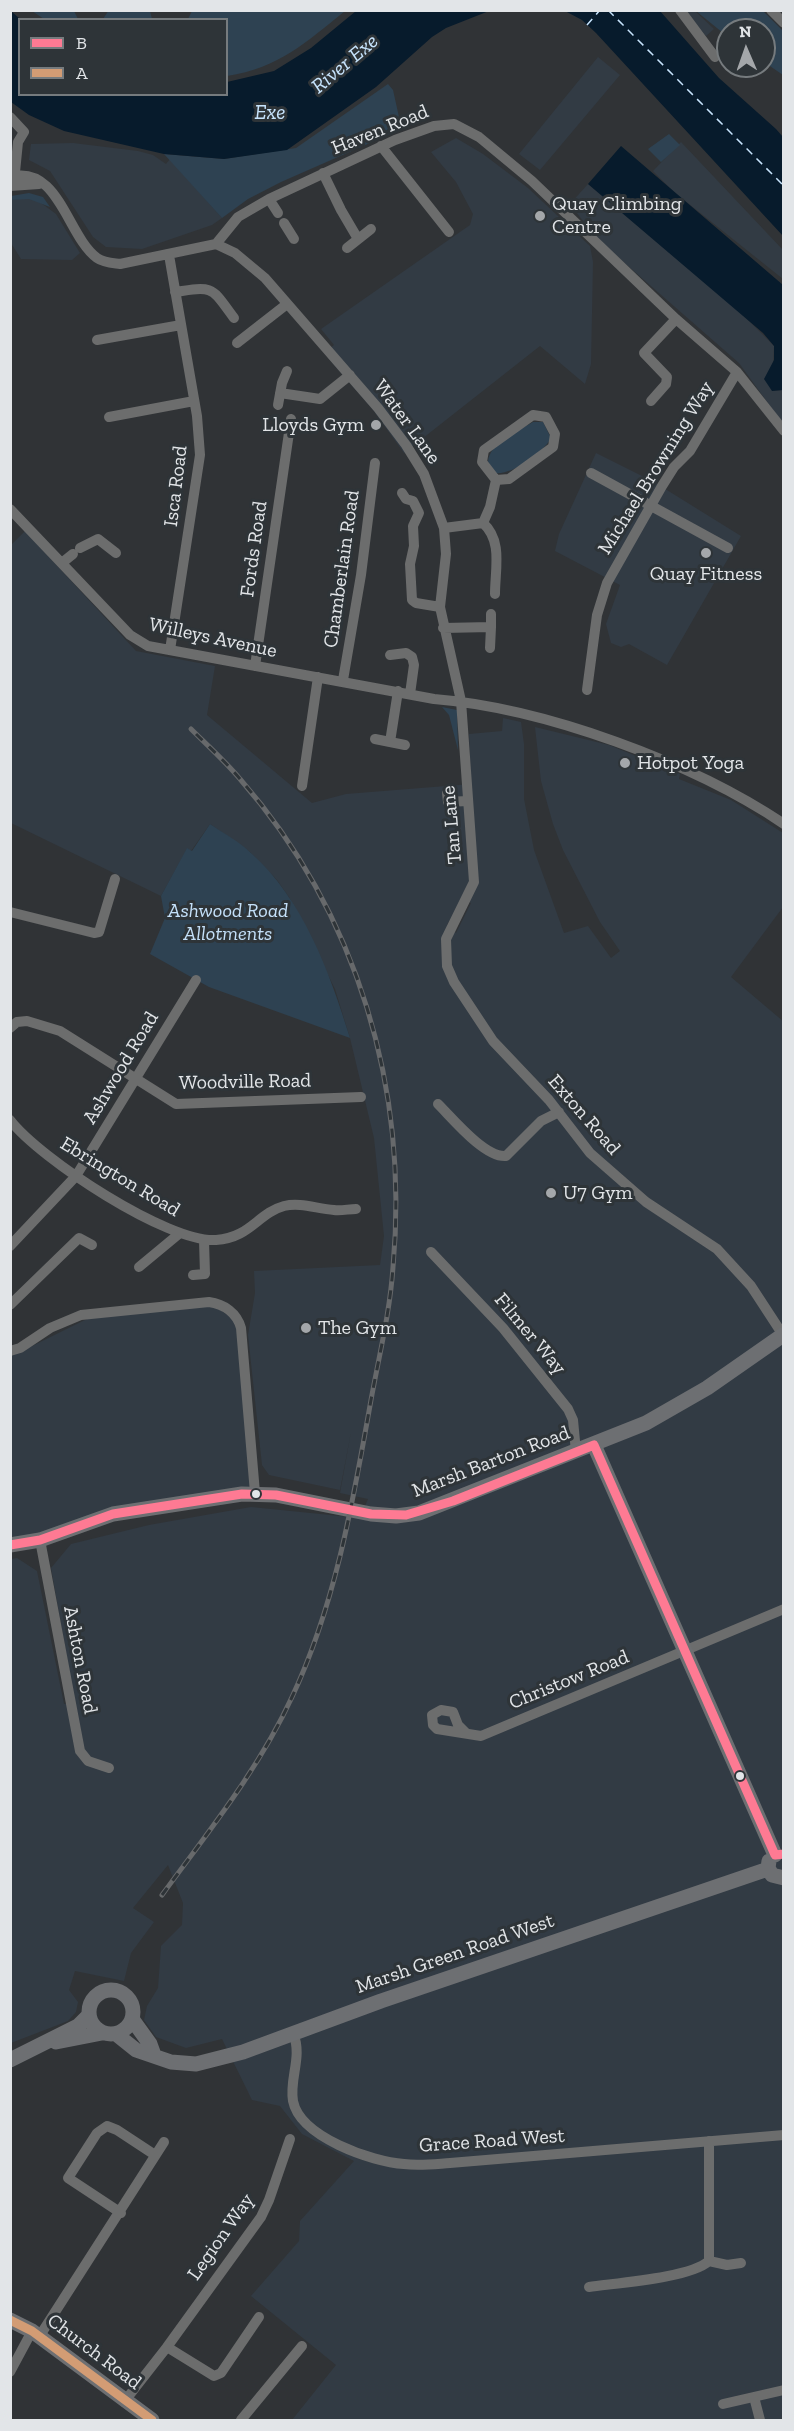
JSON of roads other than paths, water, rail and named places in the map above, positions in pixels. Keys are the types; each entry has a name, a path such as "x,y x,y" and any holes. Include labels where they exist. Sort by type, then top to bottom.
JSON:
{"street":[{"path":"680,10 715,57"},
{"path":"771,10 783,23"},
{"path":"14,121 24,132 18,142 12,174 33,177 43,182 99,259 120,264 216,244"},
{"name":"Haven Road","path":"216,244 238,217 269,199 381,146 445,124 454,124 469,131 532,181 676,319 738,372 783,431"},
{"path":"381,146 449,232"},
{"path":"323,173 340,210 358,239"},
{"path":"10,186 36,182 50,190"},
{"path":"269,199 294,239"},
{"path":"347,248 371,229"},
{"name":"Water Lane","path":"216,244 251,265 287,304 378,408 424,474 444,528 447,554 440,607 461,701"},
{"name":"Isca Road","path":"169,255 194,401 200,455 170,650"},
{"path":"176,292 206,288 216,293 234,318"},
{"path":"237,343 287,304"},
{"path":"644,353 676,319"},
{"path":"97,340 181,325"},
{"path":"635,344 668,377 666,384 651,401"},
{"path":"278,405 287,371"},
{"name":"Michael Browning Way","path":"587,690 603,594 674,467 690,451 738,372"},
{"path":"280,393 321,399 350,375"},
{"path":"109,417 194,401"},
{"path":"533,415 546,417 555,434 553,447 508,478 496,480 482,462 484,450 533,415"},
{"name":"Fords Road","path":"255,666 283,435 291,419"},
{"name":"Chamberlain Road","path":"343,680 361,575 375,463"},
{"path":"591,473 728,548"},
{"path":"483,523 490,507 496,480"},
{"path":"402,493 406,499 413,501 420,513 414,526 414,546 410,564 412,600 416,603 440,607"},
{"name":"Willeys Avenue","path":"10,509 136,640 148,646 410,694 461,701"},
{"path":"444,528 483,523"},
{"path":"483,523 495,537 495,594"},
{"path":"63,562 76,551 98,539 116,553"},
{"path":"490,648 491,614"},
{"path":"443,628 491,627"},
{"path":"390,655 406,653 412,657 414,665 410,694"},
{"path":"302,786 318,677"},
{"path":"390,742 398,691"},
{"path":"461,701 553,722 604,738 752,802 783,824"},
{"name":"Tan Lane","path":"446,939 474,882 461,701"},
{"path":"375,739 405,745"},
{"path":"447,793 448,802 467,801"},
{"path":"10,912 99,932 115,879"},
{"name":"Exton Road","path":"446,939 447,966 472,1012 493,1041 559,1112 590,1153 612,1174 666,1217 717,1248 751,1286 783,1335"},
{"name":"Ashwood Road","path":"10,1246 76,1176 196,980"},
{"name":"Woodville Road","path":"10,1028 17,1022 27,1021 60,1031 176,1104 361,1097"},
{"path":"438,1104 486,1150 499,1156 506,1155 541,1121 559,1112"},
{"name":"Ebrington Road","path":"10,1120 52,1160 76,1176 135,1211 180,1233 204,1240 218,1240 244,1233 267,1214 286,1206 304,1205 335,1210 357,1209"},
{"path":"138,1267 180,1233"},
{"path":"10,1305 79,1238 92,1245"},
{"path":"193,1275 205,1274 204,1240"},
{"name":"Filmer Way","path":"431,1252 503,1328 568,1408 573,1420 576,1452"},
{"path":"10,1351 20,1348 50,1328 81,1315 209,1302 226,1308 236,1316 241,1328 255,1493"},
{"name":"Marsh Barton Road","path":"10,1545 40,1540 113,1514 255,1493 371,1514 406,1515 453,1501 646,1423 707,1389 783,1335"},
{"path":"594,1445 775,1860 776,1877 783,1878"},
{"name":"Ashton Road","path":"40,1540 80,1751 88,1761 109,1768"},
{"name":"Christow Road","path":"466,1733 481,1736 783,1609"},
{"name":"Marsh Green Road West","path":"109,2033 136,2050 171,2062 196,2064 243,2052 775,1860"},
{"path":"109,2033 93,2026 89,2015 90,2004 101,1992 114,1990 128,1999 132,2006 132,2019 150,2044 154,2055"},
{"path":"10,2060 78,2026 89,2015"},
{"path":"42,2044 123,2031 132,2019"},
{"name":"Grace Road West","path":"293,2033 298,2054 292,2096 295,2108 303,2120 317,2132 343,2147 369,2157 402,2164 422,2165 783,2135"},
{"path":"121,2213 68,2178 97,2133 107,2126 155,2155"},
{"name":"Legion Way","path":"124,2402 167,2347 261,2217 290,2139"},
{"path":"589,2287 673,2274 703,2267 709,2261 709,2141"},
{"path":"10,2372 121,2213 164,2142"},
{"path":"709,2261 727,2265 741,2263"},
{"path":"167,2347 214,2376 221,2373 259,2317"},
{"name":"Church Road","path":"10,2320 36,2334 152,2421"},
{"path":"241,2421 302,2346"},
{"path":"723,2404 783,2390"},
{"path":"754,2397 760,2421"}],"water":[{"name":"Exe","path":"11,11 19,18 18,96 228,96 228,82 274,71 311,48 356,11 489,11 446,28 432,37 376,87 287,150 224,159 164,154 64,131 29,115 11,102"},
{"path":"565,11 660,11 716,75 716,78 719,78 776,129 783,137 783,236 596,33 582,20"},
{"path":"621,146 783,285 783,390 772,391 764,379 774,360 774,346 763,333 588,184"}],"railway":[{"path":"162,1895 232,1799 279,1724 320,1625 332,1588 350,1514 384,1334 392,1284 396,1201 392,1135 383,1070 367,1007 344,946 316,887 281,831 234,772 191,729"}],"place":[{"name":"Quay Climbing Centre","path":"540,216"},
{"name":"Lloyds Gym","path":"376,425"},
{"name":"Quay Fitness","path":"706,553"},
{"name":"Hotpot Yoga","path":"625,763"},
{"name":"U7 Gym","path":"551,1193"},
{"name":"The Gym","path":"306,1328"}],"water label":[{"name":"River Exe","path":"345,64"}],"park label":[{"name":"Ashwood Road Allotments","path":"228,922"}]}
